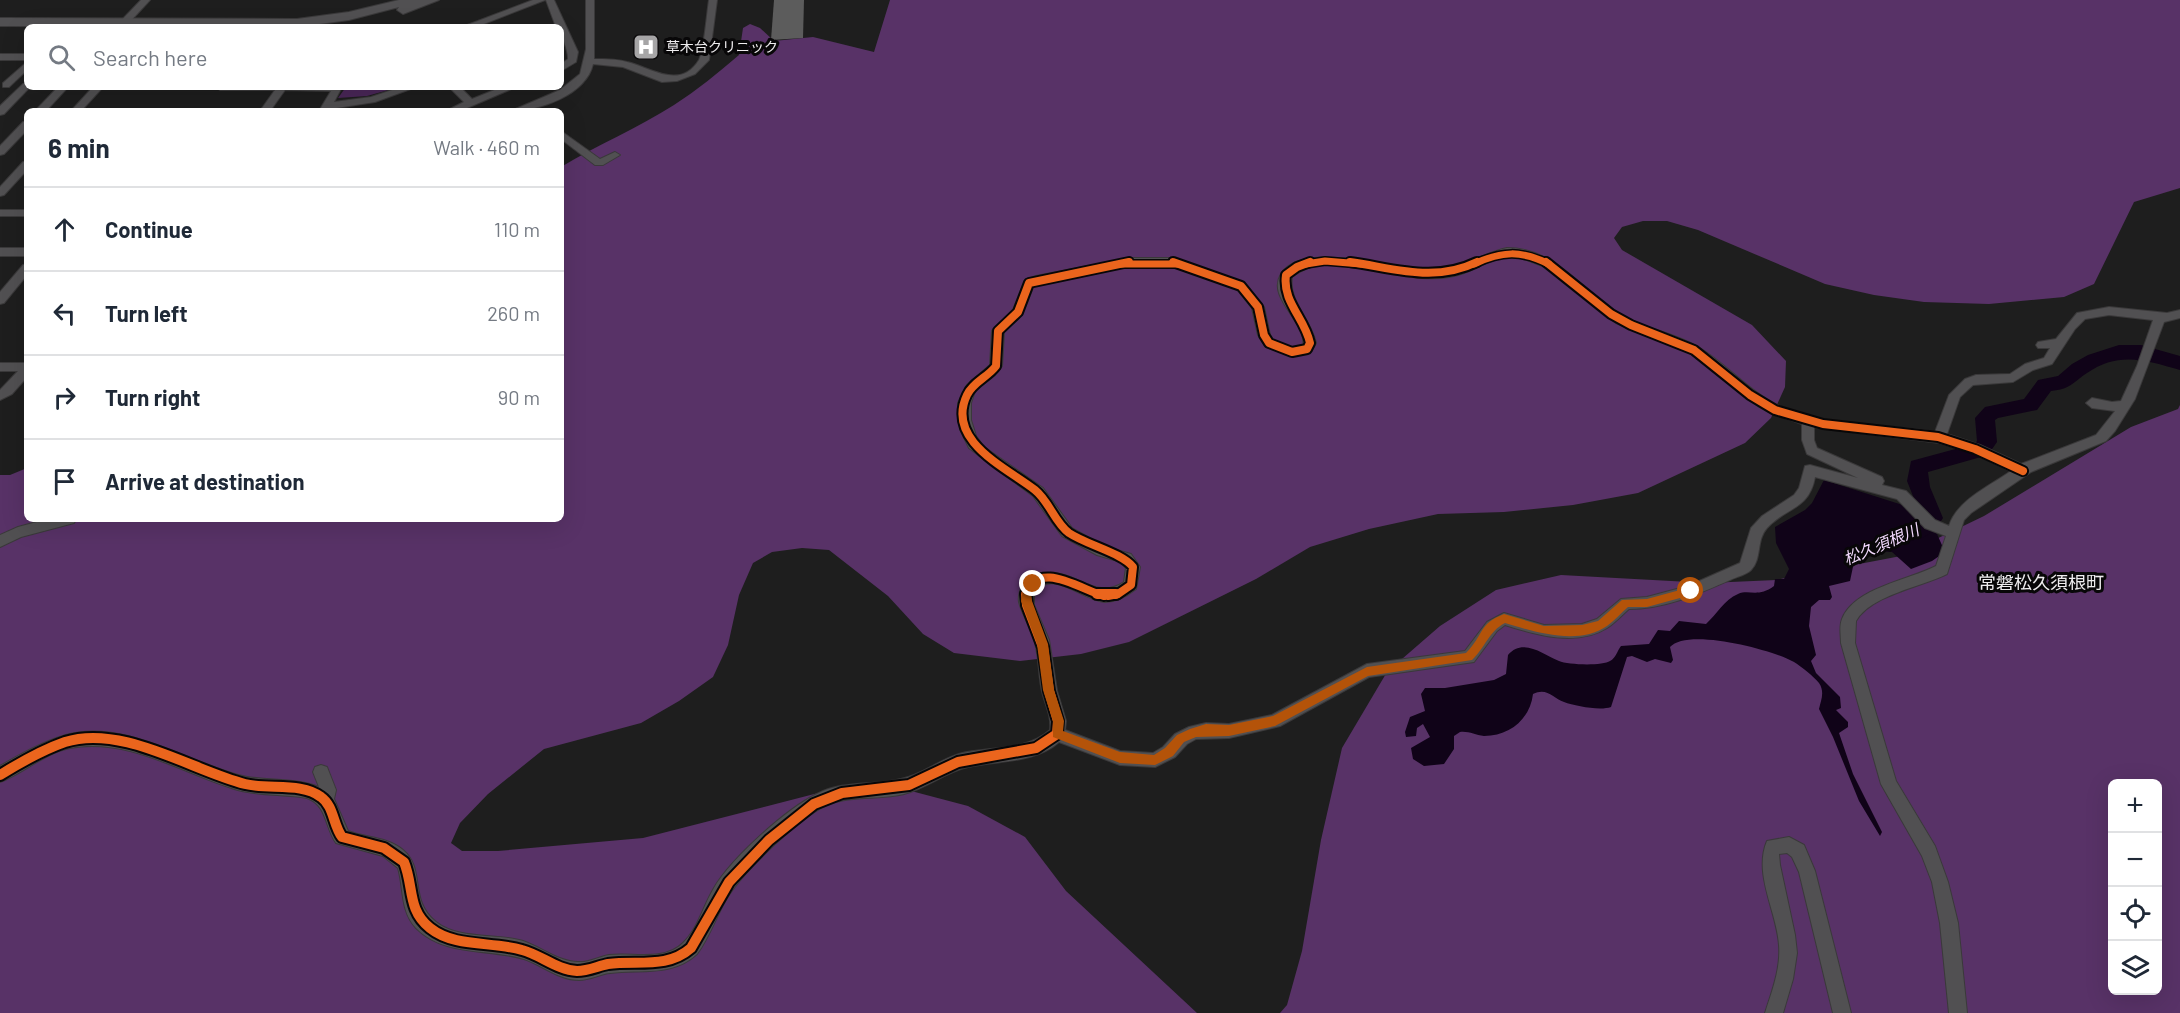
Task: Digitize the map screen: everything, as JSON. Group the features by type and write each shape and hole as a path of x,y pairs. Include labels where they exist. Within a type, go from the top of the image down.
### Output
{"street":[{"path":"123,24 146,0"},
{"path":"210,24 297,23 349,16 414,0"},
{"path":"341,24 381,16 433,0"},
{"path":"475,24 541,0"},
{"path":"550,0 559,24"},
{"path":"532,108 577,85 587,73 590,0"},
{"path":"589,61 625,64 662,79 677,78 692,72 704,60 713,0"},
{"path":"0,22 81,24"},
{"path":"0,30 24,30"},
{"path":"564,34 573,52 573,60 564,66"},
{"path":"0,57 24,57"},
{"path":"3,85 24,68"},
{"path":"3,85 24,86"},
{"path":"0,112 24,88"},
{"path":"43,108 60,90"},
{"path":"79,108 95,90"},
{"path":"267,108 281,90"},
{"path":"326,108 337,90"},
{"path":"326,108 373,106 405,90"},
{"path":"457,90 471,103"},
{"path":"459,108 504,90"},
{"path":"0,152 24,127"},
{"path":"564,136 599,164 615,155"},
{"path":"0,193 24,167"},
{"path":"13,179 24,179"},
{"path":"0,213 24,213"},
{"path":"0,252 24,252"},
{"path":"1057,734 1059,721 1048,690 1041,637 1027,601 1028,590 1042,579 1060,577 1102,597 1112,597 1131,585 1134,572 1126,558 1102,550 1067,532 1038,492 975,446 966,423 964,402 969,391 996,366 998,331 1018,312 1026,287 1032,281 1131,262 1172,262 1241,286 1250,294 1262,314 1264,335 1269,342 1292,352 1307,349 1310,343 1308,331 1290,304 1284,290 1286,275 1299,266 1338,261 1431,275 1457,271 1492,254 1519,252 1537,259 1568,278 1618,318 1695,350 1752,398 1790,416 1853,430 1939,438 2023,471"},
{"path":"0,300 4,290 24,271"},
{"path":"1939,438 1953,399 1969,382 1976,379 2013,378 2029,367 2051,359 2073,322 2086,314 2109,311 2173,315"},
{"path":"1958,1013 1949,922 1940,882 1929,852 1889,784 1848,643 1849,619 1860,605 1942,570 1959,516 2023,471 2101,438 2110,430 2125,405 2159,319 2173,315"},
{"path":"2042,345 2060,343"},
{"path":"0,367 24,368"},
{"path":"0,395 8,391 24,372"},
{"path":"2092,403 2112,407 2125,405"},
{"path":"1808,421 1808,440 1815,453 1896,489 1930,524 1953,533"},
{"path":"0,775 47,748 75,739 97,736 126,741 234,781 268,788 296,788 311,792 330,806 342,837 353,843 375,846 400,858 408,872 413,910 419,920 437,933 470,943 519,948 568,969 583,970 614,964 644,965 673,958 689,950 733,876 807,807 841,792 902,787 930,777 954,763 981,755 1030,749 1057,734 1120,758 1155,760 1169,752 1180,739 1194,732 1206,729 1229,730 1275,721 1367,671 1468,657 1480,646 1489,626 1504,619 1544,631 1582,630 1602,624 1626,603 1644,604 1733,574 1750,560 1757,531 1772,515 1795,502 1803,493 1810,470 1904,496"},
{"path":"0,541 18,532 57,522"},
{"path":"321,772 328,790 326,801"},
{"path":"1774,1013 1788,947 1779,894 1769,861 1773,847 1783,844 1798,851 1807,872 1842,1013"}],"shaded area":[{"path":"890,0 2180,0 2180,188 2134,202 2094,284 2064,297 1989,304 1924,302 1874,295 1825,284 1698,230 1667,221 1643,221 1622,227 1614,238 1622,250 1752,325 1786,361 1785,387 1771,418 1745,443 1638,493 1573,505 1504,512 1438,514 1369,529 1310,547 1256,579 1129,642 1081,654 1020,661 954,653 923,634 888,596 829,550 802,548 772,552 753,563 739,595 728,645 713,677 679,701 641,723 544,749 488,794 460,823 451,843 462,851 498,851 643,838 822,792 896,787 968,806 1025,837 1066,891 1197,1013 0,1013 0,475 10,475 24,469 24,522 564,522 564,165 660,113 699,87 739,55 743,28 750,24 760,28 774,41 813,37 874,52"},
{"path":"344,90 388,90 367,96 338,98"},
{"path":"2180,405 2180,1013 1280,1013 1287,1005 1302,951 1321,840 1342,748 1387,672 1440,626 1496,590 1561,575 1708,583 1776,580 1901,556 1984,516 2131,427 2178,409"}],"water":[{"path":"1824,480 1912,508 1937,534 1945,552 1932,561 1911,569 1892,552 1876,551 1869,557 1854,562 1850,581 1829,586 1832,597 1830,600 1819,600 1811,607 1809,626 1816,655 1811,661 1816,673 1840,697 1841,708 1836,710 1848,722 1848,727 1839,733 1853,774 1882,832 1880,836 1859,801 1819,709 1822,693 1819,683 1800,666 1784,657 1731,642 1694,639 1679,641 1670,647 1673,660 1671,663 1655,659 1647,662 1632,656 1627,657 1611,707 1581,706 1564,702 1546,692 1538,692 1533,694 1528,711 1523,718 1510,729 1484,736 1460,732 1454,736 1454,749 1444,764 1424,766 1413,759 1411,748 1430,737 1423,724 1417,728 1416,736 1406,737 1405,732 1410,717 1425,711 1421,694 1425,688 1445,688 1494,680 1506,674 1508,655 1514,650 1527,647 1563,662 1606,663 1614,658 1621,646 1649,644 1658,630 1670,631 1679,621 1706,624 1733,597 1742,593 1763,592 1774,586 1775,579 1784,579 1789,569 1776,543 1775,527 1805,510 1812,503"}],"building":[{"path":"774,0 804,0 803,38 771,40"}],"waterway":[{"name":"松久須根川","path":"1912,533 1926,525 1932,518 1918,481 1918,467 1981,450 1987,442 1985,418 1992,412 2030,405 2045,385 2064,382 2079,368 2107,355 2130,351 2141,352 2180,363"}],"cycle path":[{"path":"0,775 37,753 67,741 94,738 118,740 142,747 247,785 307,790 319,795 328,804 342,837 384,848 404,862 414,910 420,920 442,935 453,939 512,947 537,955 564,968 578,971 609,964 674,960 691,948 721,892 740,869 800,813 824,798 842,793 891,789 909,785 958,762 1036,748 1057,734 1058,721 1049,691 1043,647 1040,634 1027,605 1027,591 1035,582 1050,577 1061,578 1095,594 1106,596 1118,594 1131,585 1133,567 1126,558 1102,551 1067,532 1038,492 979,450 970,437 964,420 964,403 971,388 996,366 998,331 1018,312 1029,283 1131,262 1172,262 1241,286 1258,307 1264,335 1269,343 1292,352 1307,349 1310,343 1304,325 1286,294 1286,275 1297,267 1310,262 1325,261 1410,273 1437,274 1458,271 1490,256 1507,252 1526,254 1549,264 1621,320 1694,350 1750,395 1775,410 1823,424 1938,437 1975,449 2023,471"}],"place":[{"name":"草木台クリニック","path":"646,47"}],"district":[{"name":"常磐松久須根町","path":"2041,583"}],"route":[{"path":"1033,584 1026,594 1027,601 1043,644 1048,690 1059,721 1057,734 1120,758 1155,760 1169,752 1180,739 1194,732 1206,729 1229,730 1275,721 1367,671 1412,664 1441,663 1468,657 1480,646 1489,626 1504,619 1512,619 1544,631 1582,630 1602,624 1626,603 1644,604 1691,591"}]}
